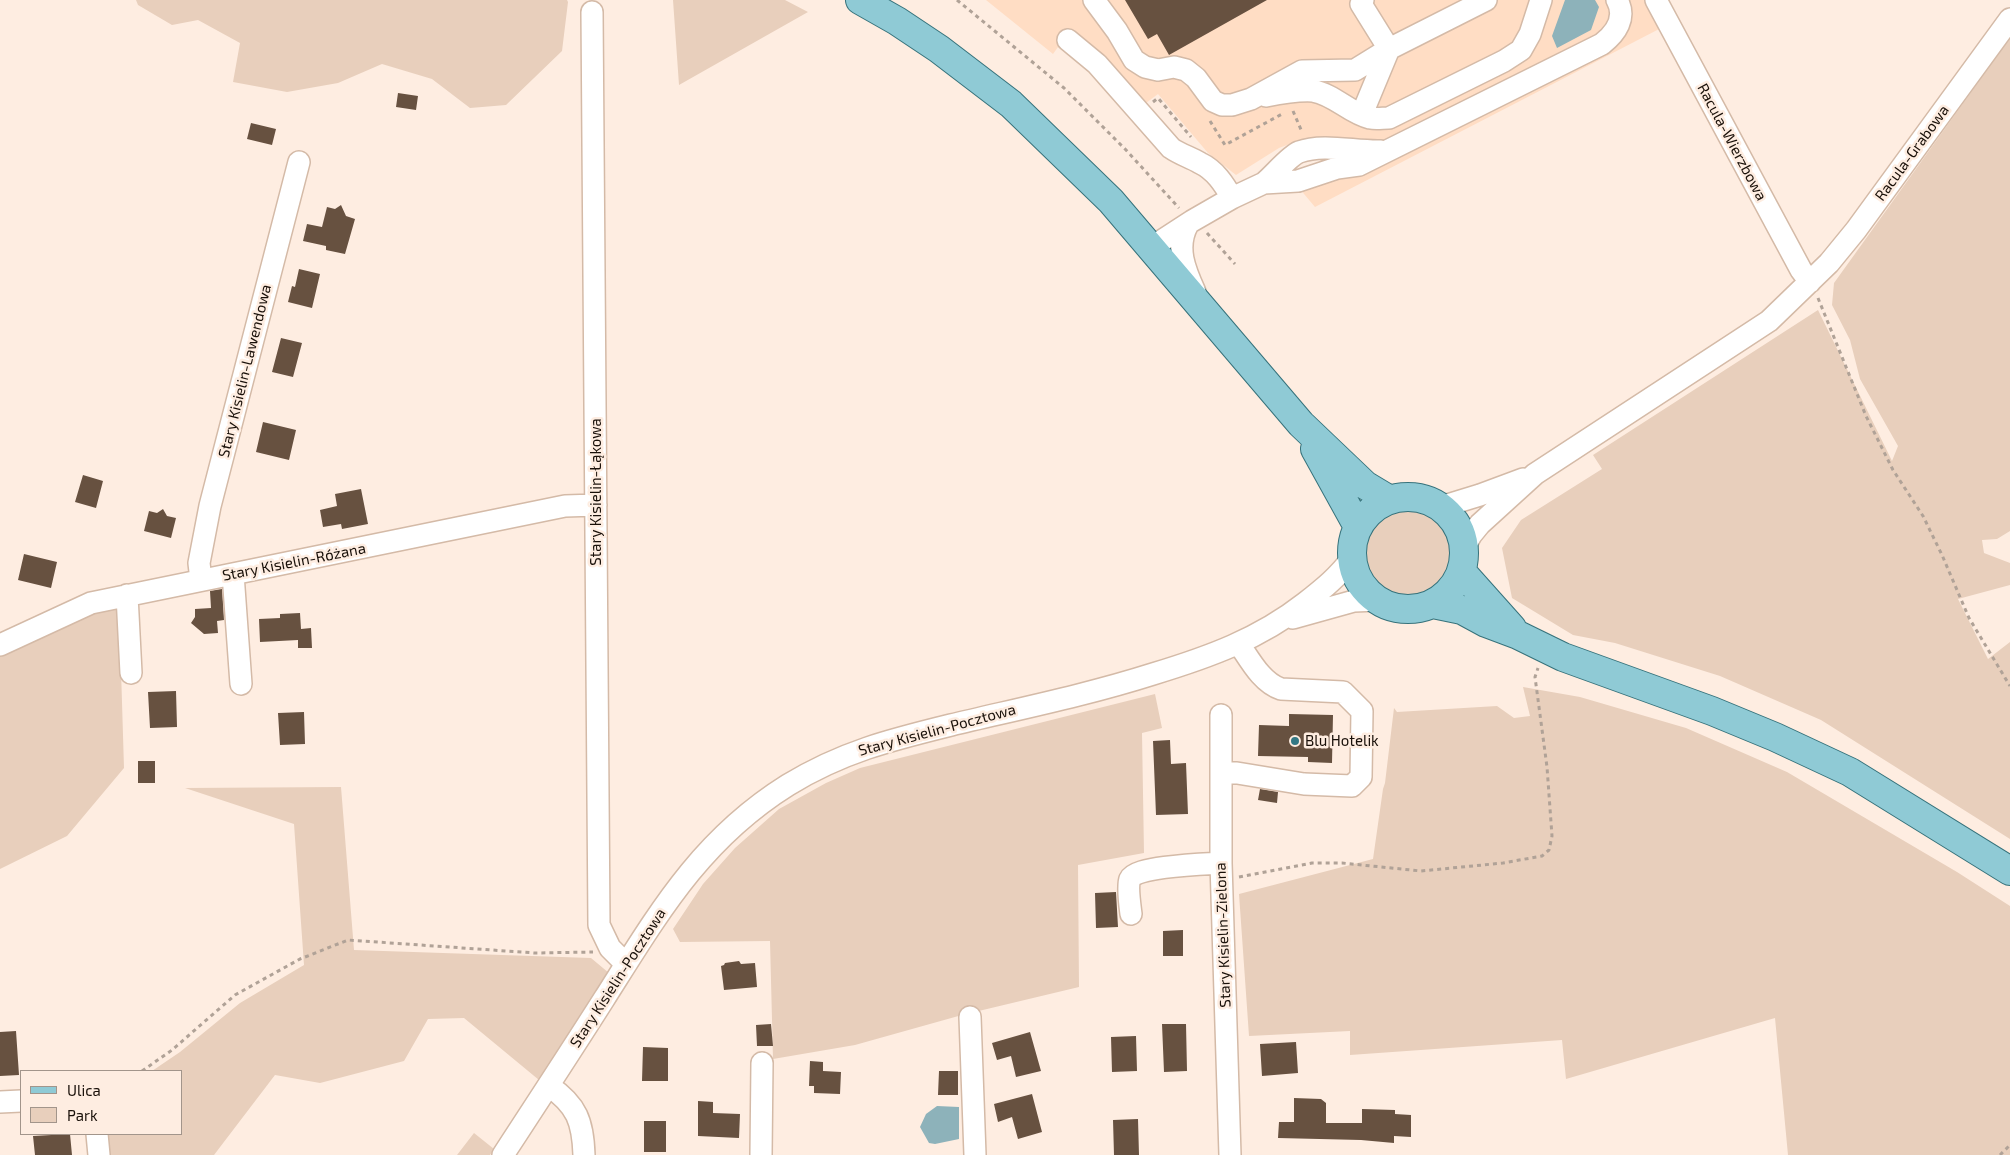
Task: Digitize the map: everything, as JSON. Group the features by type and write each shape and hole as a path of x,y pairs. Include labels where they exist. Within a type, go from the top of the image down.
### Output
{"main road":[{"path":"860,0 939,49 1011,104 1111,201 1301,424 1365,485 1390,500"},
{"path":"1301,424 1357,525"},
{"path":"1407,497 1419,498 1441,507 1456,523 1463,537 1463,560 1453,589 1433,604 1417,609 1391,607 1378,600 1365,589 1355,573 1352,544 1357,525 1376,506 1390,500 1407,497"},
{"path":"1463,560 1518,635"},
{"path":"1433,604 1462,610 1486,623 1518,635 1545,649 1712,711 1776,737 1842,768 2010,871"}],"street":[{"path":"1094,0 1117,31 1134,60 1145,67 1158,70 1174,67 1186,70 1196,78 1213,101 1222,105 1232,105 1286,92 1314,92 1337,100 1370,118 1389,118 1504,61 1521,50 1530,34 1542,0"},
{"path":"1363,0 1361,4 1389,49"},
{"path":"1251,99 1302,71 1355,70 1389,49 1486,0"},
{"path":"1152,248 1192,221 1232,198 1264,184 1298,181 1337,168 1359,165 1602,44 1614,35 1620,22 1620,5 1617,0"},
{"name":"Racula-Wierzbowa","path":"1656,0 1810,282"},
{"name":"Stary Kisielin-Łąkowa","path":"592,12 599,925 610,948 626,964"},
{"name":"Racula-Grabowa","path":"1534,474 1769,321 1810,282 1829,263 1856,230 2010,19"},
{"path":"1068,40 1096,64 1171,148 1214,172 1225,185 1232,198"},
{"path":"1362,114 1389,49"},
{"path":"1264,184 1298,152 1321,148 1363,152 1389,150"},
{"name":"Stary Kisielin-Lawendowa","path":"201,580 199,563 210,506 299,162"},
{"path":"1192,221 1181,242 1181,253 1187,274 1201,306"},
{"path":"1441,507 1480,495 1534,474"},
{"path":"1463,560 1471,535 1480,524 1534,474"},
{"name":"Stary Kisielin-Różana","path":"0,645 91,603 565,506 596,505"},
{"name":"Stary Kisielin-Pocztowa","path":"502,1155 680,884 722,835 758,805 816,769 880,742 1119,685 1198,660 1239,644 1281,622 1332,582 1352,558"},
{"path":"233,574 241,684"},
{"path":"127,595 131,673"},
{"name":"Stary Kisielin-Pocztowa","path":"1281,622 1354,601 1378,600"},
{"path":"1221,773 1237,773 1304,784 1352,786 1362,777 1362,711 1343,692 1281,689 1273,686 1267,681 1239,644"},
{"name":"Stary Kisielin-Zielona","path":"1221,715 1221,871 1230,1155"},
{"path":"1130,914 1130,880 1134,874 1150,870 1221,871"},
{"path":"970,1017 975,1155"},
{"path":"761,1155 762,1063"},
{"path":"549,1086 572,1106 580,1121 584,1155"},
{"path":"0,1102 20,1100"},
{"path":"97,1135 99,1155"}],"path":[{"path":"957,0 1064,88 1235,264"},
{"path":"1147,106 1158,98 1194,140"},
{"path":"1810,282 1827,318 1870,424 1893,470 1924,516 1969,618 2010,686"},
{"path":"1221,871 1312,863 1342,863 1421,871 1466,865 1503,863 1542,856 1549,850 1552,836 1547,767 1535,677 1545,649"},
{"path":"143,1070 172,1050 235,995 300,959 348,940 535,953 591,953 610,948"},
{"path":"2000,1155 2010,1145"}],"shaded area":[{"path":"986,0 1648,0 1663,27 1315,207 1299,188 1322,165 1318,155 1298,141 1279,148 1236,175 1208,153 1158,94 1146,103 1071,29 1053,54"}],"green space":[{"path":"136,0 567,0 568,2 562,51 506,105 470,108 432,79 382,64 338,83 287,92 233,82 240,43 198,20 172,25 138,5"},
{"path":"673,0 785,0 808,12 679,85"},
{"path":"2010,38 2010,531 1997,539 1982,540 1984,553 2010,563 2010,585 1958,599 1988,659 2010,642 2010,839 1821,720 1720,676 1615,643 1573,635 1512,598 1502,548 1521,520 1602,469 1593,455 1818,310 1892,461 1898,446 1860,379 1850,340 1832,305 1834,283"},
{"path":"1409,510 1426,514 1441,523 1450,538 1454,555 1450,572 1441,587 1426,596 1409,600 1392,596 1377,587 1368,572 1364,555 1368,538 1377,523 1392,514"},
{"path":"119,604 124,768 67,836 0,869 0,657 96,609"},
{"path":"1523,687 1580,697 1686,728 1787,772 1957,872 2010,906 2010,1155 1788,1155 1775,1018 1566,1079 1562,1040 1350,1055 1350,1031 1249,1036 1239,894 1373,859 1394,708 1397,712 1497,706 1514,718 1530,716"},
{"path":"1155,694 1162,728 1142,733 1144,853 1078,865 1079,987 962,1015 855,1045 773,1059 770,941 680,942 673,929 703,884 735,848 779,809 826,783 860,768"},
{"path":"341,787 354,950 591,958 609,973 539,1080 464,1018 428,1019 404,1061 320,1083 275,1075 214,1155 110,1155 107,1135 182,1135 182,1070 153,1070 180,1052 240,1003 304,965 294,824 185,788"},
{"path":"474,1133 494,1149 490,1155 457,1155"}],"water":[{"path":"1565,0 1595,0 1599,7 1591,30 1557,48 1552,36"},
{"path":"937,1106 959,1107 959,1139 935,1144 929,1143 920,1127 926,1114"}],"building":[{"path":"1125,0 1267,0 1169,55 1157,34 1148,39"},
{"path":"398,93 418,96 416,110 396,107"},
{"path":"251,123 276,129 272,145 247,139"},
{"path":"341,205 346,216 355,219 345,254 326,250 326,246 303,241 307,224 322,227 327,207 335,209"},
{"path":"299,269 320,274 312,308 288,302 292,286 295,287"},
{"path":"281,338 302,343 293,377 272,372"},
{"path":"263,422 296,430 289,460 256,452"},
{"path":"83,475 103,481 96,508 75,502"},
{"path":"361,489 368,524 342,529 341,524 323,527 320,510 337,506 335,494"},
{"path":"163,509 167,516 176,518 171,538 144,531 149,511 157,513"},
{"path":"24,554 57,562 51,588 18,580"},
{"path":"222,589 224,620 217,621 218,633 204,634 191,623 195,617 195,609 211,608 210,591"},
{"path":"300,613 301,629 311,628 312,648 298,648 298,640 260,642 259,619 280,618 280,614"},
{"path":"176,691 177,727 150,728 148,692"},
{"path":"304,712 305,744 280,745 278,713"},
{"name":"Blu Hotelik","path":"1289,714 1333,715 1332,763 1308,762 1308,757 1258,756 1259,725 1289,726"},
{"path":"1170,740 1171,764 1186,763 1188,814 1156,815 1153,741"},
{"path":"138,761 155,761 155,783 138,783"},
{"path":"1260,789 1278,792 1277,803 1258,800"},
{"path":"1116,892 1118,927 1096,928 1095,893"},
{"path":"1183,930 1183,956 1163,956 1163,931"},
{"path":"739,961 741,964 755,963 757,987 724,990 721,966 725,963"},
{"path":"771,1024 773,1046 757,1046 756,1025"},
{"path":"1162,1024 1186,1024 1187,1071 1164,1072"},
{"path":"16,1031 19,1075 0,1076 0,1032"},
{"path":"1030,1032 1041,1071 1016,1077 1011,1056 997,1060 992,1043"},
{"path":"1136,1036 1137,1071 1112,1072 1111,1037"},
{"path":"1296,1042 1298,1073 1262,1076 1260,1044"},
{"path":"643,1047 668,1048 668,1081 642,1081"},
{"path":"810,1061 823,1062 823,1071 841,1072 840,1094 814,1093 814,1086 809,1086"},
{"path":"939,1071 958,1071 958,1095 938,1095"},
{"path":"1032,1094 1042,1132 1018,1139 1012,1117 998,1122 994,1104"},
{"path":"1294,1098 1321,1099 1326,1103 1326,1123 1362,1123 1362,1109 1395,1110 1395,1114 1411,1115 1411,1137 1394,1136 1394,1143 1361,1140 1278,1138 1279,1122 1294,1122"},
{"path":"698,1101 713,1102 713,1113 740,1114 739,1138 698,1136"},
{"path":"1138,1119 1139,1155 1114,1155 1113,1120"},
{"path":"644,1121 666,1121 666,1152 644,1152"},
{"path":"70,1135 72,1155 35,1155 33,1136"}],"place":[{"name":"Blu Hotelik","path":"1295,741"}]}
